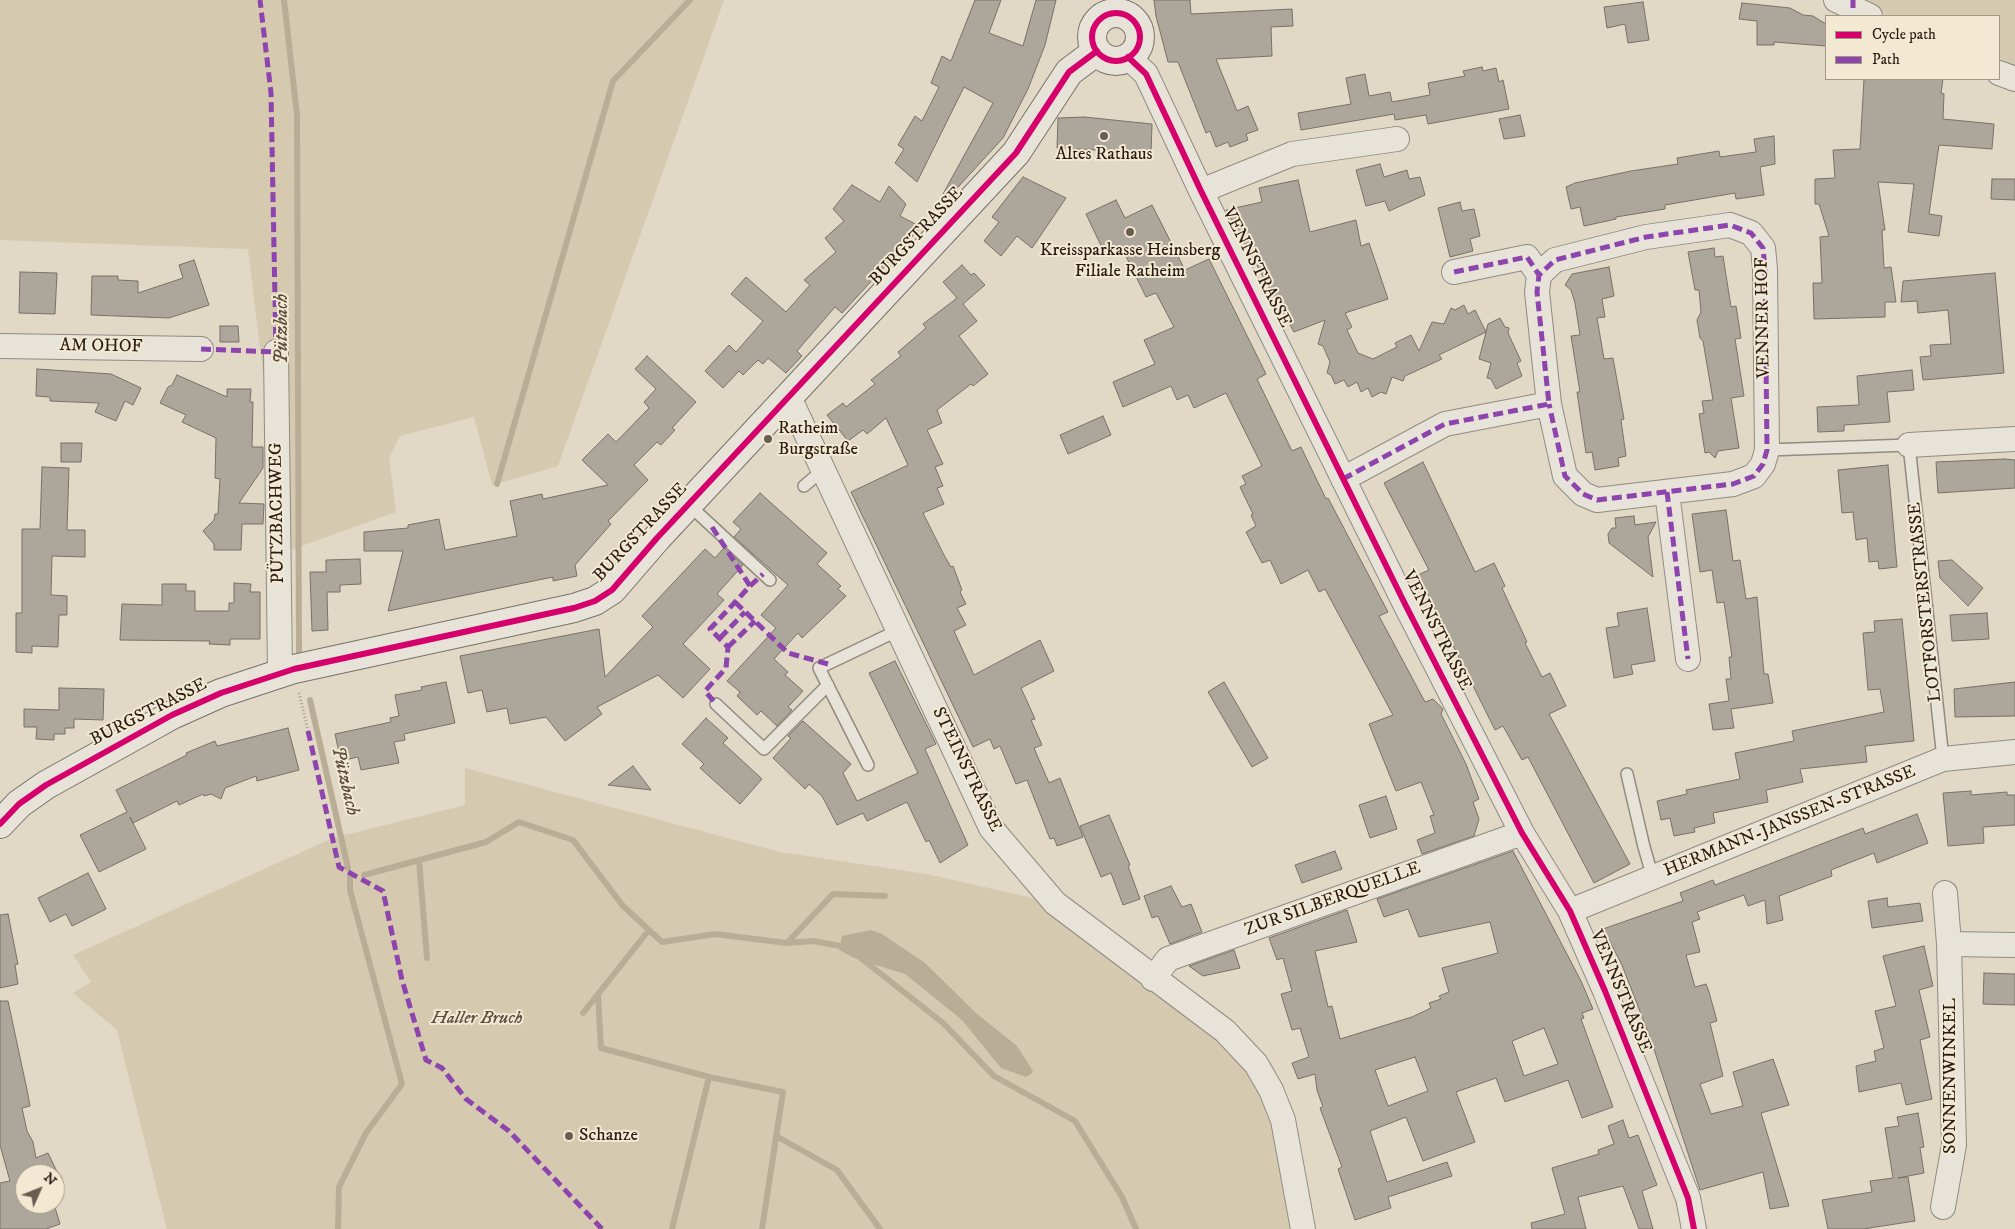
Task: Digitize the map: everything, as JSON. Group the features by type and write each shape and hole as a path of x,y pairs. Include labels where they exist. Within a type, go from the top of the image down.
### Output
{"street":[{"path":"1836,0 1868,15"},
{"path":"1124,7 1137,24 1140,33 1139,43 1128,57 1122,60 1108,59 1097,51 1092,37 1096,23 1108,14 1124,7"},
{"name":"BURGSTRASSE","path":"1,822 19,804 46,785 172,715 220,692 287,671 574,608 595,601 612,590 688,504 1016,153 1069,72 1097,51"},
{"name":"VENNSTRASSE","path":"1128,57 1146,74 1201,192 1343,479 1522,833 1570,911 1605,991 1688,1198 1694,1229"},
{"path":"2000,73 2015,79"},
{"path":"1201,192 1292,154 1397,139"},
{"name":"VENNER HOF","path":"1730,225 1751,233 1763,248 1765,269 1767,450 1764,464 1754,476 1733,484 1596,500 1583,494 1565,476 1549,404 1537,292 1540,275 1555,260 1646,237 1730,225"},
{"path":"1454,272 1527,257 1540,275"},
{"name":"AM OHOF","path":"0,346 201,349"},
{"name":"PÜTZBACHWEG","path":"276,352 287,671"},
{"name":"STEINSTRASSE","path":"789,397 991,828 1055,903 1153,979 1225,1031 1256,1064 1272,1090 1282,1120 1303,1229"},
{"path":"1343,479 1445,424 1549,404"},
{"path":"1909,445 2015,439"},
{"path":"1667,492 1688,659"},
{"name":"HERMANN-JANSSEN-STRASSE","path":"1570,911 1943,759 2015,752"},
{"name":"ZUR SILBERQUELLE","path":"1153,979 1168,959 1522,833"},
{"name":"SONNENWINKEL","path":"1944,1207 1954,1145 1949,944 1945,893"},
{"path":"1949,944 2015,945"}],"lane":[{"path":"1767,450 1909,445"},
{"name":"LOTFORSTERSTRASSE","path":"1909,445 1943,759"},
{"path":"804,486 823,470"},
{"path":"688,504 770,580"},
{"path":"868,765 819,668 899,630"},
{"path":"716,704 764,749 828,685"},
{"path":"1628,774 1644,847 1653,878"}],"path":[{"path":"287,671 308,731"}],"green space":[{"path":"0,0 724,0 558,466 492,485 474,417 400,436 389,457 396,512 285,552 248,249 0,240"},
{"path":"1858,0 2015,0 2015,69 2000,63 2000,15 1887,15"},
{"name":"Haller Bruch","path":"465,768 780,852 927,874 1037,899 1227,1037 1272,1094 1295,1229 167,1229 117,1030 73,993 91,982 73,955 333,838 465,805"}],"shaded area":[{"path":"871,930 882,934 925,963 976,1013 1017,1046 1033,1071 1031,1074 1026,1077 1001,1068 962,1020 905,974 856,959 839,950 842,936"}],"building":[{"path":"975,0 1001,0 989,33 1023,46 1036,0 1056,0 1045,45 1028,89 1003,138 948,198 943,194 993,103 964,87 917,182 895,163 904,149 898,145 915,116 922,121 939,87 931,83 942,56 951,61"},
{"path":"1154,0 1190,0 1191,14 1292,9 1293,26 1271,27 1272,56 1216,59 1237,111 1248,106 1258,130 1246,134 1248,140 1230,147 1228,142 1216,147 1210,131 1206,133 1178,62 1168,62 1156,16"},
{"path":"1643,2 1649,40 1628,43 1625,24 1607,28 1604,7"},
{"path":"1742,3 1790,8 1803,15 1813,16 1825,23 1825,46 1774,42 1774,45 1757,45 1757,21 1739,19"},
{"path":"1482,67 1483,71 1496,68 1499,82 1503,80 1509,109 1428,124 1426,115 1395,120 1394,114 1301,130 1298,113 1351,104 1346,78 1365,74 1369,96 1390,92 1392,102 1430,95 1428,83 1465,76 1463,71"},
{"path":"1864,80 1943,80 1941,93 1944,94 1943,119 1994,124 1992,149 1939,145 1929,214 1942,216 1939,236 1908,232 1914,184 1878,182 1885,230 1882,230 1884,268 1891,267 1896,302 1885,302 1885,317 1814,319 1813,283 1822,283 1820,237 1829,236 1819,204 1815,204 1815,179 1835,178 1833,150 1860,149"},
{"path":"1520,115 1525,136 1504,139 1499,119"},
{"name":"Altes Rathaus","path":"1084,117 1152,124 1151,153 1057,148 1058,118"},
{"path":"1774,136 1775,164 1760,167 1764,195 1736,199 1735,193 1665,205 1665,209 1616,217 1616,219 1584,226 1580,207 1571,209 1566,187 1575,183 1631,171 1678,164 1677,158 1719,151 1720,157 1756,152 1754,139"},
{"path":"1380,164 1384,177 1407,170 1409,179 1420,177 1425,195 1389,211 1385,201 1366,206 1356,170"},
{"path":"1023,177 1066,198 1032,248 1017,236 1001,256 984,241 999,222 992,217"},
{"path":"1992,179 2015,179 2015,200 1991,199"},
{"path":"1298,180 1310,232 1356,220 1361,246 1369,243 1388,299 1345,313 1352,327 1347,330 1358,353 1373,359 1397,347 1395,343 1411,335 1419,351 1432,322 1444,324 1451,308 1455,310 1464,305 1468,314 1475,310 1486,332 1439,355 1442,359 1405,376 1403,381 1392,377 1386,394 1381,392 1372,397 1368,388 1361,392 1357,382 1348,387 1344,380 1335,384 1331,375 1327,373 1330,362 1323,346 1318,344 1325,320 1294,332 1226,210 1262,202 1259,188"},
{"path":"852,185 880,202 889,186 906,204 900,216 921,227 842,313 835,307 797,351 802,356 786,373 768,358 763,364 758,360 743,375 739,371 723,388 705,371 729,345 736,352 763,321 731,294 746,277 786,312 810,285 804,280 836,252 825,238 844,221 833,209"},
{"path":"1116,200 1125,218 1152,205 1185,270 1209,259 1266,374 1257,379 1292,451 1301,447 1326,499 1328,498 1388,612 1379,616 1425,702 1433,699 1443,709 1441,714 1466,764 1479,799 1473,802 1479,819 1474,836 1422,854 1417,840 1435,833 1430,816 1434,815 1421,782 1396,791 1369,724 1393,715 1325,589 1319,592 1308,570 1281,584 1270,560 1262,563 1246,532 1256,526 1251,515 1253,514 1240,487 1246,484 1242,476 1262,466 1226,393 1194,408 1188,395 1177,400 1171,386 1123,407 1113,382 1155,364 1144,340 1174,327 1156,293 1146,297 1121,246 1105,254 1086,214"},
{"path":"1460,202 1462,211 1474,209 1480,236 1470,239 1473,251 1450,257 1438,208"},
{"path":"1714,248 1715,257 1723,256 1731,307 1736,306 1741,338 1735,339 1744,396 1731,398 1739,448 1718,451 1715,458 1709,452 1705,453 1699,414 1704,413 1702,401 1713,400 1703,341 1700,338 1697,320 1701,312 1699,290 1695,290 1688,252"},
{"path":"194,260 209,305 169,318 91,315 92,276 118,276 118,280 138,281 138,293 183,278 179,265"},
{"path":"962,265 971,275 974,273 985,285 963,304 977,321 959,336 988,374 973,386 971,384 937,410 942,423 927,430 943,464 935,467 943,486 937,488 944,504 923,513 944,555 951,567 953,566 962,590 960,592 966,604 957,608 966,625 954,631 974,675 1040,640 1054,671 1021,688 1035,719 1031,720 1042,745 1034,748 1049,783 1060,778 1083,837 1057,846 1054,838 1050,839 1027,780 1016,784 1000,746 994,749 990,739 973,747 851,492 908,465 886,418 867,434 863,430 848,441 827,415 843,403 846,407 875,384 871,380 901,356 898,352 926,328 923,324 957,298 943,282"},
{"path":"1609,267 1614,296 1602,299 1605,317 1597,318 1604,359 1613,358 1624,419 1621,420 1626,456 1618,458 1619,466 1595,470 1592,452 1586,453 1577,392 1580,392 1571,336 1580,335 1575,303 1571,290 1565,285 1572,274"},
{"path":"20,272 57,273 55,314 19,313"},
{"path":"1995,273 2004,373 1923,380 1920,357 1931,356 1930,345 1951,344 1948,310 1918,313 1917,301 1901,302 1903,281"},
{"path":"1500,318 1505,327 1509,328 1508,333 1521,361 1517,363 1522,376 1496,389 1491,379 1487,378 1491,363 1479,359 1488,324"},
{"path":"220,326 238,326 239,342 220,342"},
{"path":"647,356 696,402 672,428 675,430 661,445 657,442 634,465 648,480 608,521 611,524 575,565 577,576 553,581 553,577 388,611 403,551 364,551 364,532 408,528 408,525 439,519 445,550 517,536 510,501 542,494 543,499 608,485 582,460 608,434 616,442 649,408 644,402 656,389 635,369"},
{"path":"37,369 111,374 141,388 133,405 125,401 116,421 95,412 99,403 50,401 50,397 36,396"},
{"path":"1912,370 1914,390 1887,392 1890,422 1844,425 1844,431 1818,432 1817,407 1859,405 1857,376"},
{"path":"177,375 227,397 227,389 251,389 250,402 253,402 252,447 263,447 263,468 239,503 264,504 263,524 242,524 241,550 214,550 214,544 203,531 214,520 215,514 218,514 220,479 215,478 216,438 182,422 186,415 160,403"},
{"path":"1103,416 1111,435 1068,454 1060,435"},
{"path":"61,443 82,443 81,462 61,462"},
{"path":"2015,460 2015,488 1938,493 1936,462"},
{"path":"1423,462 1475,572 1494,563 1505,586 1502,588 1527,642 1525,643 1542,677 1550,673 1566,706 1549,714 1630,864 1594,883 1528,757 1522,760 1503,726 1495,730 1418,575 1429,570 1384,483"},
{"path":"1888,465 1897,567 1879,569 1878,561 1869,562 1867,538 1856,540 1853,512 1842,513 1838,470"},
{"path":"42,467 69,468 67,530 85,530 85,557 52,556 51,595 67,596 67,615 59,615 58,647 32,646 32,653 16,652 16,613 22,613 22,529 40,529"},
{"path":"760,493 827,553 817,564 841,586 838,589 846,596 802,638 798,633 774,659 788,672 785,675 803,691 788,707 792,710 777,726 761,711 757,715 737,696 740,692 727,681 776,628 761,615 788,585 734,537 741,529 733,522"},
{"path":"1726,510 1733,561 1740,560 1746,599 1757,597 1764,674 1768,674 1773,703 1731,709 1734,728 1713,730 1709,704 1729,701 1726,679 1731,679 1729,657 1732,657 1724,602 1717,603 1712,570 1700,572 1692,514"},
{"path":"1634,516 1635,525 1656,522 1648,537 1653,577 1609,543 1608,534 1612,528 1616,528 1615,518"},
{"path":"724,548 743,565 717,594 724,600 683,644 710,669 683,698 658,675 597,707 602,714 565,741 546,717 510,724 507,708 487,712 482,690 468,693 460,656 599,629 605,677 653,627 642,616 705,549 715,558"},
{"path":"360,559 361,584 340,585 340,592 327,592 328,630 312,631 310,572 326,572 326,560"},
{"path":"1952,560 1983,588 1968,606 1940,578 1938,561"},
{"path":"234,583 251,584 250,592 260,592 260,639 230,639 230,645 209,644 210,641 120,640 122,604 162,605 162,584 186,584 186,591 195,591 195,611 229,611 229,603 234,603"},
{"path":"1647,608 1655,661 1631,665 1633,674 1614,678 1606,628 1619,626 1617,613"},
{"path":"1987,613 1989,639 1952,641 1950,615"},
{"path":"1902,619 1914,741 1865,746 1867,762 1800,769 1803,782 1766,790 1768,802 1713,813 1715,823 1694,828 1695,832 1674,836 1670,818 1661,820 1657,801 1687,794 1686,790 1740,779 1735,753 1794,741 1792,731 1884,712 1880,689 1868,690 1863,633 1875,632 1874,621"},
{"path":"895,661 936,744 925,749 968,845 940,863 929,840 926,842 907,802 867,821 863,813 837,825 822,796 809,784 805,789 773,758 791,738 788,736 803,721 851,764 843,773 857,801 918,773 869,673"},
{"path":"446,682 455,723 404,734 405,740 394,742 399,763 361,770 358,757 341,761 335,734 391,722 390,718 399,716 395,695 422,690 421,687"},
{"path":"1224,682 1268,758 1252,767 1208,692"},
{"path":"2015,682 2015,716 1955,717 1954,689"},
{"path":"59,688 104,689 103,720 74,719 74,728 65,728 65,734 54,734 54,740 36,739 37,727 24,727 24,709 59,710"},
{"path":"706,718 728,738 723,743 762,779 740,804 700,768 704,764 682,744"},
{"path":"288,728 299,770 257,781 256,776 225,788 221,799 211,794 204,796 203,794 179,805 177,801 133,823 146,849 99,872 80,835 127,812 116,790 187,755 186,753 215,741 217,746"},
{"path":"633,766 651,790 608,785"},
{"path":"1971,791 1971,795 2007,792 2007,795 2015,795 2015,825 1983,827 1984,843 1948,846 1943,793"},
{"path":"1386,796 1397,829 1370,838 1359,805"},
{"path":"1917,814 1928,843 1877,863 1874,853 1831,870 1832,876 1779,896 1783,920 1767,924 1765,900 1748,906 1744,895 1697,912 1700,919 1692,922 1700,952 1686,955 1695,987 1706,984 1709,992 1717,1021 1710,1023 1723,1076 1700,1084 1711,1114 1743,1106 1733,1072 1773,1059 1789,1105 1761,1113 1789,1206 1770,1209 1763,1172 1700,1190 1651,1040 1622,965 1603,929 1683,901 1680,893 1713,880 1715,885 1863,828 1865,834"},
{"path":"1109,815 1130,865 1128,866 1140,899 1123,905 1111,873 1101,877 1080,826"},
{"path":"1335,851 1342,869 1302,883 1295,865"},
{"path":"1513,851 1581,981 1593,1009 1582,1013 1584,1018 1581,1019 1613,1107 1582,1118 1568,1080 1505,1102 1496,1078 1456,1092 1475,1142 1423,1161 1406,1117 1370,1131 1387,1182 1447,1162 1452,1176 1388,1197 1391,1208 1355,1220 1338,1169 1342,1167 1320,1108 1323,1107 1317,1090 1315,1074 1298,1079 1292,1063 1309,1057 1300,1028 1292,1030 1281,994 1292,991 1283,958 1277,960 1269,938 1347,910 1357,942 1315,951 1328,1007 1332,1006 1340,1039 1412,1017 1431,1008 1429,1003 1441,999 1439,996 1449,992 1442,968 1498,953 1490,922 1419,937 1408,909 1384,917 1377,899","holes":["1544,1028 1558,1064 1524,1076 1512,1041","1415,1057 1428,1091 1388,1106 1375,1070"]},
{"path":"88,873 106,909 72,926 66,914 50,922 38,898"},
{"path":"1171,886 1182,907 1191,904 1202,932 1170,944 1158,916 1152,918 1144,896"},
{"path":"1887,898 1888,907 1920,903 1923,921 1872,928 1868,901"},
{"path":"8,914 18,964 15,965 18,984 0,988 0,915"},
{"path":"1924,946 1933,986 1919,990 1930,1037 1920,1040 1932,1099 1906,1105 1901,1083 1859,1092 1856,1066 1876,1061 1874,1051 1884,1048 1875,1011 1896,1006 1883,956"},
{"path":"1234,950 1240,968 1203,976 1189,966"},
{"path":"1984,973 2015,974 2015,1005 1983,1004"},
{"path":"0,1001 8,1001 30,1106 22,1108 27,1131 33,1142 36,1158 48,1153 53,1164 15,1164 15,1214 57,1214 60,1224 46,1229 0,1229 0,1183 10,1181 0,1145"},
{"path":"1918,1113 1924,1147 1920,1148 1924,1173 1898,1178 1908,1177 1915,1221 1863,1229 1828,1229 1822,1200 1872,1192 1870,1181 1893,1178 1885,1128 1899,1126 1897,1117"},
{"path":"1623,1120 1629,1138 1638,1135 1657,1185 1642,1191 1653,1229 1639,1229 1623,1186 1578,1197 1586,1229 1532,1229 1531,1223 1565,1214 1552,1168 1599,1154 1598,1150 1614,1144 1608,1126"}],"waterway":[{"name":"Pützbach","path":"284,0 297,115 299,658"},
{"path":"497,484 613,81 690,0"},
{"name":"Pützbach","path":"310,700 348,868"},
{"path":"364,875 486,842 519,822 573,840 623,906 662,942 715,934 787,943 813,941 846,947"},
{"path":"419,860 427,958"},
{"path":"338,1229 339,1187 366,1133 402,1084 350,890 350,876"},
{"path":"787,943 833,894 885,896"},
{"path":"583,1013 649,930"},
{"path":"862,959 943,1023 994,1076 1075,1121 1122,1197 1136,1229"},
{"path":"598,995 601,1048 709,1077 672,1229"},
{"path":"709,1077 783,1092 762,1229"},
{"path":"776,1136 837,1170 880,1229"}],"marked path":[{"path":"201,349 276,352 271,93 260,0"},
{"path":"1853,0 1853,8"},
{"path":"1343,479 1445,424 1549,404 1537,292 1539,275 1555,260 1646,237 1730,225 1751,233 1763,248 1765,269 1767,450 1763,464 1754,476 1733,484 1597,500 1583,494 1565,476 1549,404"},
{"path":"1454,272 1527,257 1539,275"},
{"path":"1667,492 1688,659"},
{"path":"712,527 750,586 710,629 728,647 726,668 705,691 716,704"},
{"path":"750,586 763,574"},
{"path":"735,602 788,653 828,664"},
{"path":"720,638 745,612"},
{"path":"728,647 755,621"},
{"path":"308,731 339,867 383,891 402,980 426,1060 442,1068 466,1099 509,1131 602,1229"}],"cycle path":[{"path":"1116,13 1125,15 1133,20 1138,28 1140,37 1138,46 1133,54 1125,59 1116,61 1107,59 1099,54 1094,46 1092,37 1094,28 1099,20 1107,15 1116,13"},
{"path":"0,824 19,804 46,785 172,715 221,693 294,669 574,608 595,601 612,590 657,538 1016,153 1069,72 1097,51"},
{"path":"1128,57 1146,74 1201,191 1406,606 1522,833 1570,911 1605,991 1688,1198 1694,1229"}],"place":[{"name":"Altes Rathaus","path":"1104,136"},
{"name":"Kreissparkasse Heinsberg Filiale Ratheim","path":"1130,232"},
{"name":"Ratheim Burgstraße","path":"768,439"},
{"name":"Schanze","path":"569,1136"}]}
